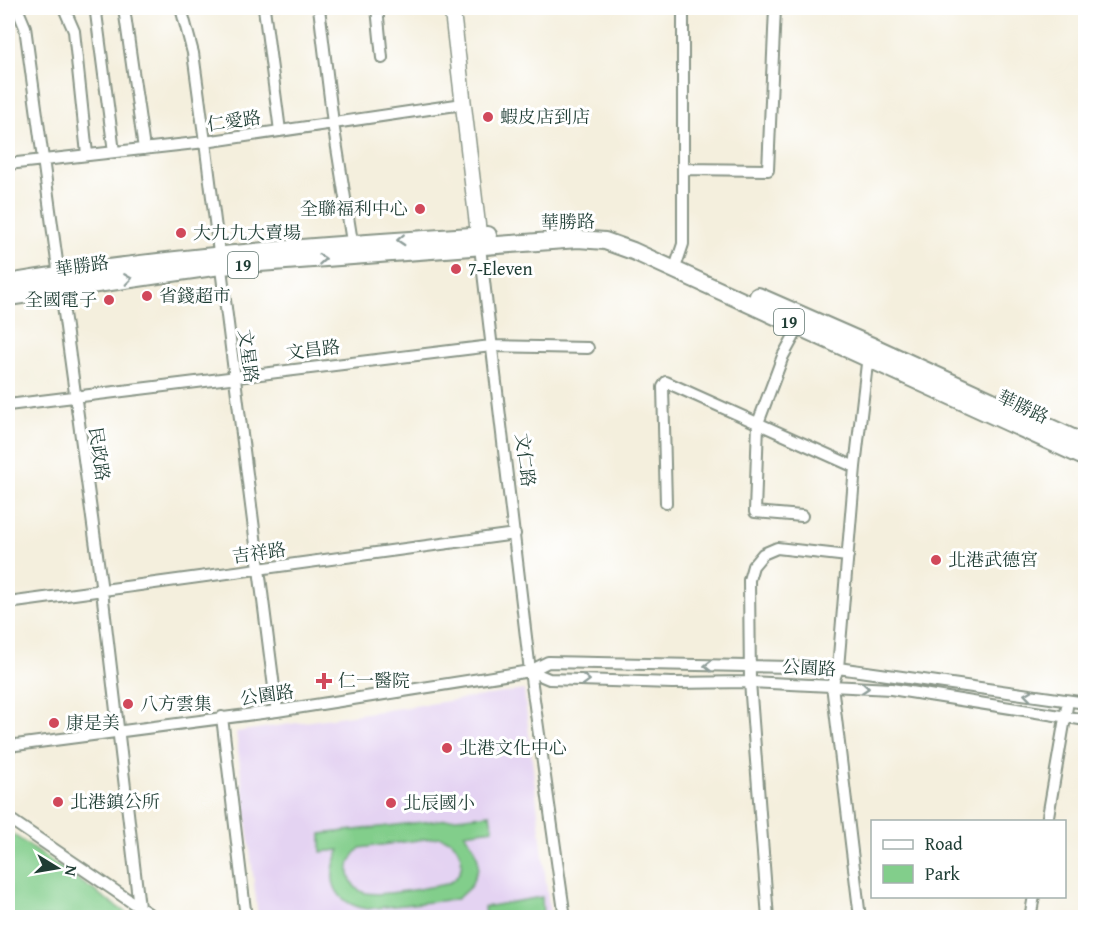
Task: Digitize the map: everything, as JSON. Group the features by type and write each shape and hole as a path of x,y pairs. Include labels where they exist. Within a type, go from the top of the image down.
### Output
{"main road":[{"name":"文仁路","path":"452,8 480,241"},
{"name":"華勝路","path":"8,283 59,281 219,260 480,241 578,239 606,242 676,266 1086,444"},
{"name":"華勝路","path":"676,266 799,327 870,351 1086,458"},
{"name":"華勝路","path":"8,297 59,281"}],"street":[{"name":"民政路","path":"17,8 25,27 102,591 139,907"},
{"path":"64,8 74,31 87,154"},
{"path":"124,8 144,149"},
{"name":"文星路","path":"181,8 193,53 206,142 277,711"},
{"path":"264,8 280,131"},
{"path":"319,8 333,123 353,250"},
{"path":"377,8 382,58"},
{"path":"676,266 683,244 683,8"},
{"path":"683,169 768,170 774,8"},
{"path":"96,13 114,152"},
{"name":"仁愛路","path":"8,164 206,142 464,104"},
{"name":"文仁路","path":"480,241 530,671 565,918"},
{"path":"799,327 783,356 758,423 755,512 802,516"},
{"name":"文昌路","path":"8,405 491,346 588,348"},
{"path":"860,918 832,685 838,668 855,467 870,351"},
{"path":"666,503 663,387 666,382 855,467"},
{"name":"吉祥路","path":"8,603 515,534"},
{"path":"768,918 750,681 749,580 753,566 764,554 777,548 848,556"},
{"name":"公園路","path":"8,746 277,711 530,671 548,662 838,668 1086,703"},
{"name":"公園路","path":"530,671 549,679 672,683 750,681 891,689 1086,720"},
{"path":"1047,820 1068,701"},
{"path":"222,717 246,918"},
{"path":"8,819 155,918"},
{"path":"1030,918 1034,898"}],"shaded area":[{"name":"北辰國小","path":"524,690 550,917 258,917 236,732"}],"green space":[{"path":"490,814 493,829 464,833 473,845 478,859 478,868 471,886 457,899 367,909 346,901 335,888 333,870 340,850 321,852 321,834","holes":["440,837 452,841 459,853 461,864 458,875 447,884 373,894 360,891 351,880 349,865 360,848"]},
{"path":"8,831 132,917 8,917"},
{"path":"542,897 543,917 485,917 484,907"}],"place":[{"name":"蝦皮店到店","path":"488,117"},
{"name":"全聯福利中心","path":"420,209"},
{"name":"大九九大賣場","path":"181,233"},
{"name":"7-Eleven","path":"456,269"},
{"name":"省錢超市","path":"147,296"},
{"name":"全國電子","path":"109,300"},
{"name":"北港武德宮","path":"936,560"},
{"name":"仁一醫院","path":"324,681"},
{"name":"八方雲集","path":"128,704"},
{"name":"康是美","path":"54,723"},
{"name":"北港文化中心","path":"447,748"},
{"name":"北港鎮公所","path":"58,802"},
{"name":"北辰國小","path":"391,803"}]}
